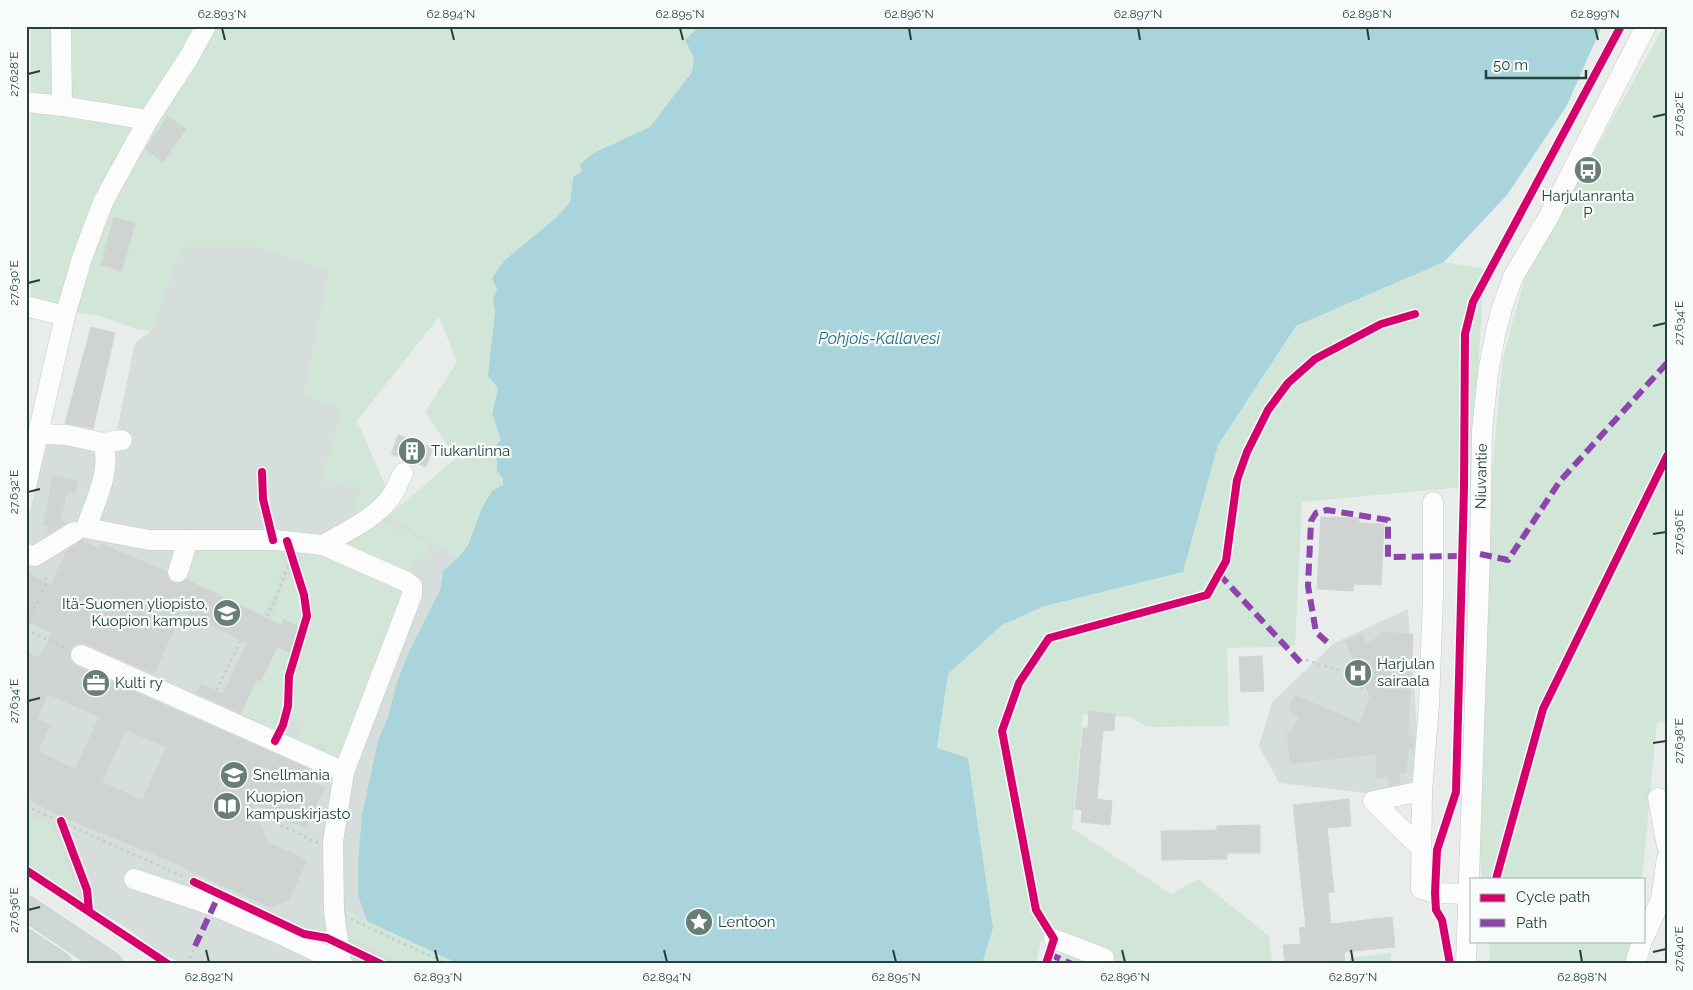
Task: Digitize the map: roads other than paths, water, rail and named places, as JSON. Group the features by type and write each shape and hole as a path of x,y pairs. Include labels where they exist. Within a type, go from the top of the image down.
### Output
{"main road":[{"path":"26,908 110,964"},
{"path":"26,942 59,964"}],"street":[{"path":"62,26 62,106"},
{"path":"26,486 65,316 82,258 103,202 148,120 190,57 206,26"},
{"name":"Niuvantie","path":"1466,964 1480,554 1482,431 1488,374 1495,335 1513,276 1548,218 1646,26"},
{"path":"26,102 148,120"},
{"path":"26,306 65,316"},
{"path":"39,434 67,435 112,442 106,453 105,476 86,528 149,540 188,540 289,548 322,545 379,511 393,494 403,472"},
{"path":"1433,502 1432,616 1429,705 1422,791 1421,889 1435,893 1468,894"},
{"path":"26,554 35,556 74,532"},
{"path":"178,572 188,540"},
{"path":"322,545 407,582 412,586 412,595 344,772 333,842 334,911 341,963"},
{"path":"81,655 344,772"},
{"path":"1421,848 1373,801 1422,791"},
{"path":"1658,798 1667,846"},
{"path":"1646,933 1661,900 1667,858"},
{"path":"134,879 214,906 341,963"},
{"path":"1054,939 1104,958"},
{"path":"1634,964 1642,942"}],"water":[{"name":"Pohjois-Kallavesi","path":"696,26 1602,26 1566,107 1507,195 1444,262 1296,326 1218,445 1183,572 1045,606 1002,625 948,674 937,748 968,758 993,928 982,964 459,964 367,921 358,896 358,864 362,814 378,740 388,717 397,682 409,652 440,590 443,571 458,558 468,545 482,508 492,491 503,485 503,478 497,472 497,461 492,449 501,440 492,414 498,389 488,376 495,312 493,300 497,289 492,278 505,260 556,218 570,202 573,177 582,171 580,164 594,153 650,127 692,72 694,58 685,40 695,30"}],"place":[{"name":"Harjulanranta P","path":"1588,170"},
{"name":"Tiukanlinna","path":"412,451"},
{"name":"Itä-Suomen yliopisto, Kuopion kampus","path":"227,613"},
{"name":"Harjulan sairaala","path":"1358,673"},
{"name":"Kulti ry","path":"96,683"},
{"name":"Snellmania","path":"234,775"},
{"name":"Kuopion kampuskirjasto","path":"227,806"},
{"name":"Lentoon","path":"699,922"}]}
